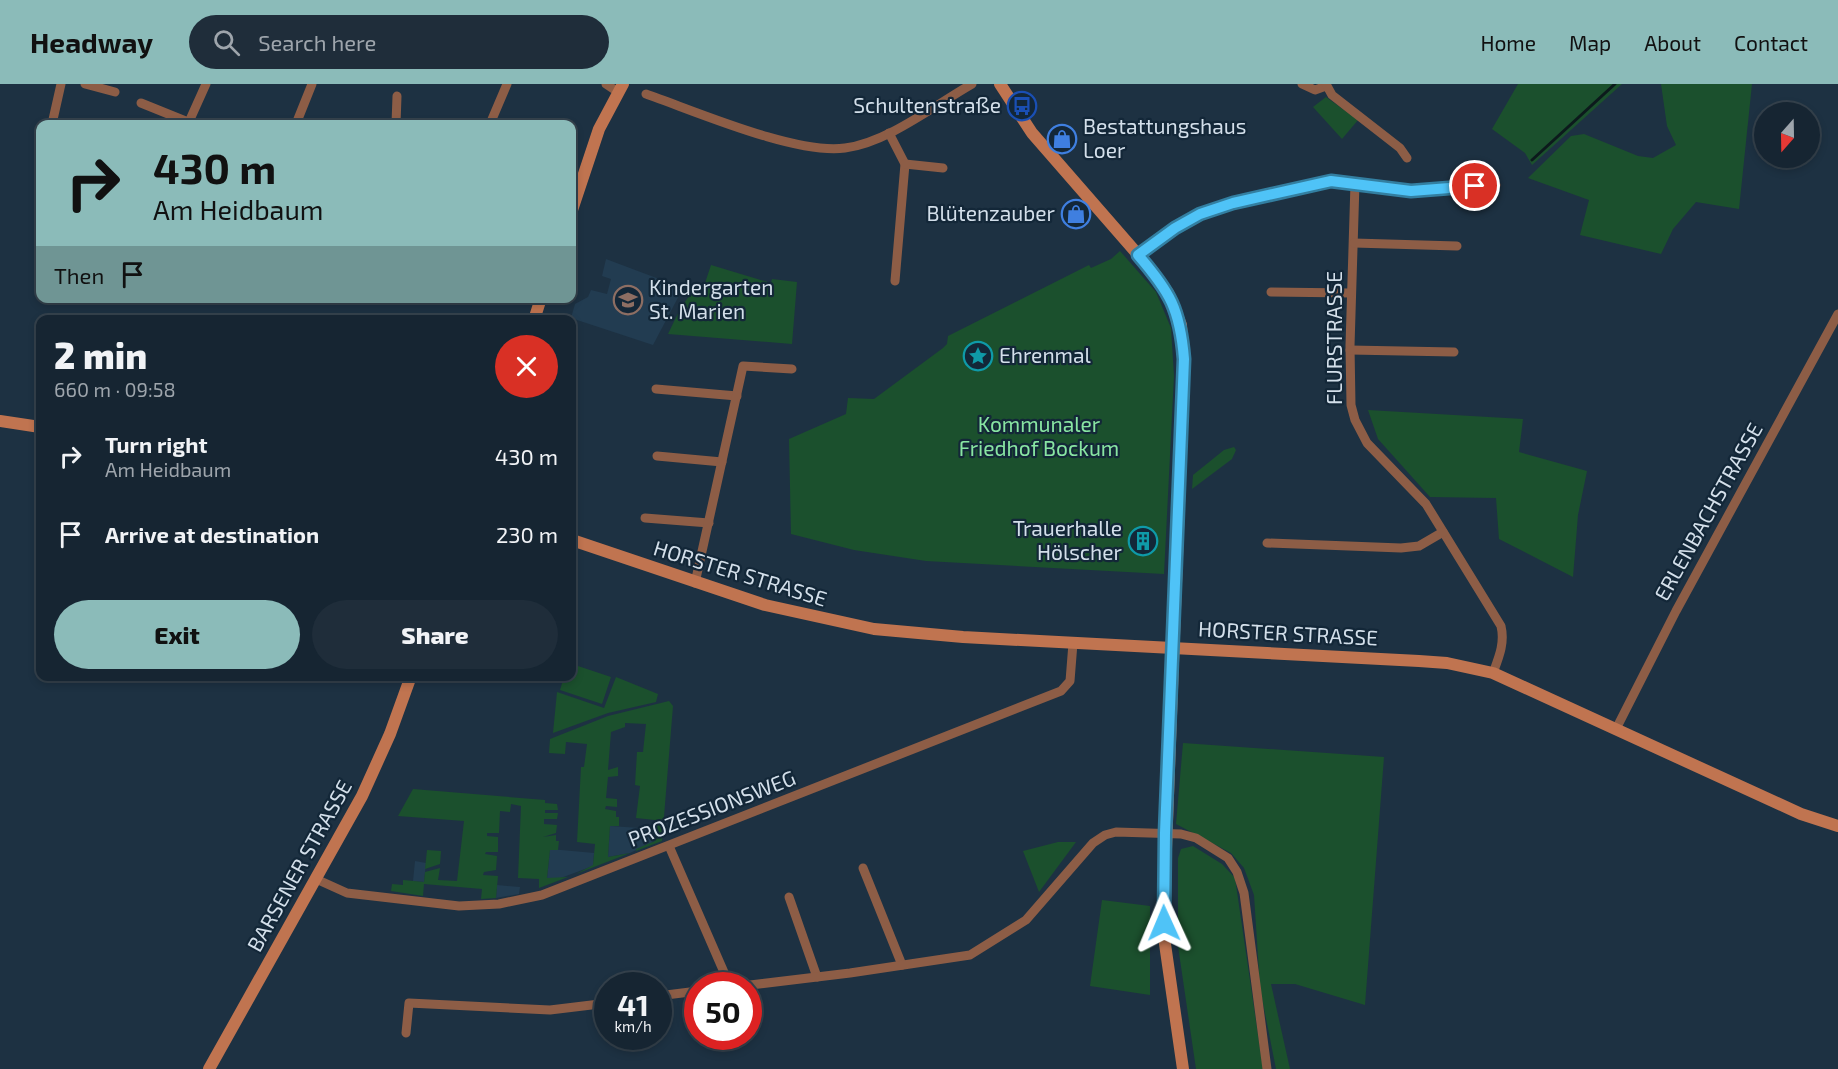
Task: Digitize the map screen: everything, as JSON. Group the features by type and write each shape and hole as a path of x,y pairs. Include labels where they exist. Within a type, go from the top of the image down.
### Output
{"street":[{"path":"53,120 61,84"},
{"path":"85,84 115,92"},
{"path":"192,120 206,84"},
{"path":"298,120 312,84"},
{"path":"492,120 507,84"},
{"path":"576,198 599,129 621,88 606,84"},
{"path":"646,94 785,141 813,147 845,148 889,133 972,84"},
{"path":"1000,84 1032,133 1168,293 1179,318 1182,333 1184,371 1165,833 1165,944 1183,1069"},
{"path":"1302,84 1315,90 1326,85 1332,95 1400,148 1407,158"},
{"path":"396,120 397,96"},
{"path":"141,103 181,120"},
{"path":"889,133 905,164 895,281"},
{"path":"905,164 943,168"},
{"path":"1138,255 1175,228 1200,214 1233,203 1331,181 1411,191 1496,185"},
{"name":"FLURSTRASSE","path":"1355,183 1350,293 1351,405 1355,420 1367,443 1426,504 1501,626 1504,636 1493,673"},
{"path":"1354,243 1457,246"},
{"path":"1271,292 1350,293"},
{"name":"ERLENBACHSTRASSE","path":"1616,729 1676,611 1838,314"},
{"path":"1350,350 1454,352"},
{"path":"695,583 743,366 792,369"},
{"path":"656,389 737,396"},
{"path":"0,421 36,426"},
{"path":"657,456 722,462"},
{"path":"645,518 709,523"},
{"path":"1267,543 1401,548 1419,546 1443,532"},
{"name":"HORSTER STRASSE","path":"576,541 695,583 795,613 874,629 932,635 1447,663 1493,673 1801,814 1838,826"},
{"name":"PROZESSIONSWEG","path":"316,879 356,895 459,906 499,904 542,895 1061,691 1070,681 1073,642"},
{"name":"BARSENER STRASSE","path":"209,1069 367,785 409,681"},
{"path":"762,984 970,955 1002,937 1041,905 1093,843 1105,835 1131,831 1196,838 1228,858 1237,872 1244,893 1267,1069"},
{"path":"669,846 724,972"},
{"path":"863,868 902,965"},
{"path":"789,897 817,977"},
{"path":"406,1033 409,1003 550,1010 594,1005"}],"shaded area":[{"name":"Kindergarten St. Marien","path":"606,259 683,288 653,345 576,320 576,315 572,315 575,304 588,297 591,290 607,294 611,279 602,276"},
{"path":"610,826 655,829 655,841 630,853 608,857"},
{"path":"550,849 594,853 593,866 558,879 547,879"},
{"path":"415,861 426,863 424,882 413,881"},
{"path":"497,885 520,887 519,894 496,898"}],"green space":[{"path":"1518,84 1622,84 1532,165 1525,153 1492,129"},
{"path":"1661,84 1752,84 1739,209 1696,202 1673,229 1661,254 1580,235 1589,200 1528,178 1571,136 1584,134 1638,156 1653,158 1676,145 1667,126"},
{"path":"1326,97 1358,120 1342,139 1313,107"},
{"name":"Kommunaler Friedhof Bockum","path":"1120,251 1156,292 1171,328 1174,376 1164,574 926,561 854,550 791,534 789,439 846,414 848,398 874,399 943,348 947,344 948,336 1089,265 1091,268 1111,259"},
{"path":"711,265 771,283 772,279 797,282 792,344 668,334 681,307 696,287 703,289"},
{"path":"1368,410 1523,419 1519,452 1587,471 1578,515 1573,577 1499,539 1496,498 1430,497 1378,439"},
{"path":"1234,447 1236,450 1232,459 1192,489 1193,475 1224,450"},
{"path":"576,665 611,677 602,704 560,690 563,681 576,681"},
{"path":"616,677 658,694 656,702 608,713 553,733 557,692 604,708"},
{"path":"669,701 673,706 662,841 636,851 655,841 655,820 636,818 640,786 635,785 637,752 643,752 646,724 625,723 625,727 611,732 608,770 618,767 618,776 608,777 606,798 617,799 617,807 606,806 605,809 616,811 616,817 619,817 619,826 610,826 608,857 630,853 576,874 593,865 595,844 577,842 581,767 584,767 587,744 566,742 565,754 549,753 550,739 608,716"},
{"path":"1183,743 1384,757 1365,1005 1295,984 1271,984 1290,1069 1276,1069 1260,988 1254,895 1244,868 1231,853 1176,824"},
{"path":"413,789 545,800 545,803 557,804 558,810 545,810 545,813 558,813 557,819 544,819 544,824 557,825 556,833 543,837 556,835 556,841 559,841 558,850 550,850 547,878 568,877 539,888 539,879 518,878 521,806 511,804 510,812 500,811 499,833 487,833 487,836 498,837 498,852 486,852 485,854 497,856 496,870 484,872 483,875 498,876 496,898 481,899 482,889 424,884 423,896 391,891 392,884 403,885 403,880 424,882 425,872 440,868 438,880 457,881 464,821 398,816"},
{"path":"1058,842 1076,842 1039,892 1023,851"},
{"path":"1193,846 1222,864 1235,878 1263,1069 1196,1069 1178,946 1178,858 1181,849"},
{"path":"427,850 441,851 440,864 425,869"},
{"path":"1102,900 1150,906 1150,995 1090,986"}],"waterway":[{"path":"1532,160 1615,84"}],"place":[{"name":"Schultenstraße","path":"1022,106"},
{"name":"Bestattungshaus Loer","path":"1062,139"},
{"name":"Blütenzauber","path":"1076,214"},
{"name":"Kindergarten St. Marien","path":"628,300"},
{"name":"Ehrenmal","path":"978,356"},
{"name":"Trauerhalle Hölscher","path":"1143,541"}],"route":[{"path":"1164,923 1165,833 1178,562 1184,359 1181,325 1174,303 1155,273 1138,255 1175,228 1200,214 1233,203 1331,181 1411,191 1475,186"}]}
